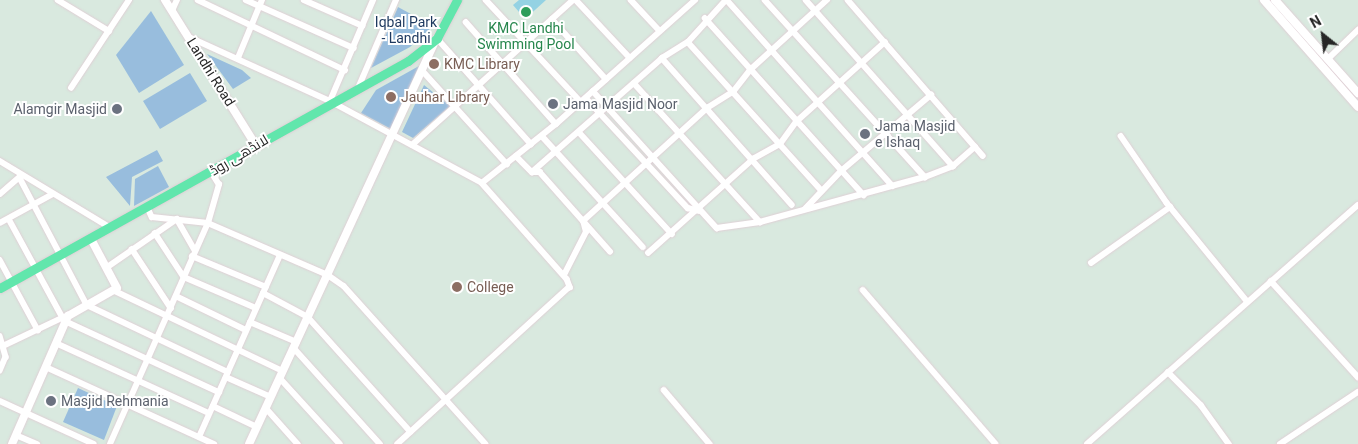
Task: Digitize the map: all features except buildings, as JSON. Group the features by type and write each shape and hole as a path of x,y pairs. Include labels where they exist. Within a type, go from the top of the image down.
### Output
{"main road":[{"name":"لانڈھی روڈ","path":"0,288 212,172 255,144 330,101 408,61 437,38 457,0"}],"street":[{"path":"58,0 109,31"},
{"path":"71,88 129,0"},
{"name":"Landhi Road","path":"164,0 255,144"},
{"path":"172,11 177,0"},
{"path":"198,0 251,27 345,70"},
{"path":"246,0 354,48"},
{"path":"238,58 262,0"},
{"path":"304,0 362,26"},
{"path":"359,86 396,0"},
{"path":"486,0 583,100 600,113 688,208 699,211"},
{"path":"412,145 575,0 630,58"},
{"path":"631,0 660,31"},
{"path":"482,183 556,124 695,0"},
{"path":"532,172 662,58 688,42 705,18 726,0 893,186"},
{"path":"765,0 925,177"},
{"path":"806,0 954,166"},
{"path":"583,220 708,108 733,92 750,70 827,0"},
{"path":"848,0 983,156"},
{"path":"1264,0 1358,107"},
{"path":"1275,0 1358,93"},
{"path":"330,101 345,70 371,1"},
{"path":"705,18 864,195"},
{"path":"552,19 606,79"},
{"path":"466,22 556,124"},
{"path":"1328,59 1358,30"},
{"path":"189,38 238,58 330,101 482,183 564,275 570,287 400,443"},
{"path":"253,442 257,427 437,38 478,86 532,144"},
{"path":"688,42 822,191"},
{"path":"648,253 699,211 753,160 780,144 796,121 885,42"},
{"path":"662,58 792,205"},
{"path":"422,70 507,164"},
{"path":"634,83 760,222"},
{"path":"593,91 695,202 699,211 717,228 760,222 925,177 954,166 975,147"},
{"path":"804,210 841,171 931,95"},
{"path":"579,132 672,234"},
{"path":"542,136 643,246"},
{"path":"1121,136 1170,207 1247,302"},
{"path":"516,156 532,172 540,172 610,251"},
{"path":"0,161 21,176 111,228"},
{"path":"110,444 208,223 218,185 212,172"},
{"path":"0,194 21,176"},
{"path":"21,176 87,305 271,397"},
{"path":"0,223 54,194"},
{"path":"1087,444 1358,205"},
{"path":"1091,263 1170,207"},
{"path":"148,208 152,217 208,223 279,257 328,275 344,286 486,444"},
{"path":"9,219 65,318 219,392"},
{"path":"106,268 177,219"},
{"path":"177,219 194,253 266,287"},
{"path":"564,275 586,232 583,220"},
{"path":"155,233 184,277 256,308"},
{"path":"5,345 65,318 117,288 91,239"},
{"path":"132,249 171,308"},
{"path":"198,437 279,257"},
{"path":"0,260 38,330"},
{"path":"1271,281 1358,378"},
{"path":"113,290 282,374 340,444"},
{"path":"863,290 996,444"},
{"path":"263,293 308,317 411,432"},
{"path":"176,296 246,330"},
{"path":"12,444 65,318"},
{"path":"250,322 295,345 380,444"},
{"path":"0,336 5,345 0,371"},
{"path":"56,343 209,413"},
{"path":"46,367 214,444"},
{"path":"1168,372 1201,405 1229,444"},
{"path":"664,390 710,444"},
{"path":"1280,444 1358,392"},
{"path":"0,401 94,444"},
{"path":"213,406 257,427"},
{"path":"266,408 298,444"},
{"path":"16,435 37,444"}],"green space":[{"name":"Iqbal Park - Landhi","path":"398,7 433,26 410,47 371,68"},
{"path":"151,11 184,65 139,93 116,55"},
{"path":"207,54 242,70 251,78 233,89"},
{"path":"419,66 391,129 361,113 376,90"},
{"path":"190,73 207,101 160,129 143,101"},
{"path":"424,85 450,106 413,138 402,132"},
{"path":"157,150 163,161 132,177 130,206 106,177"},
{"path":"158,166 169,187 134,206 135,179"},
{"path":"78,388 117,406 104,440 63,422"}],"shaded area":[{"name":"KMC Landhi Swimming Pool","path":"519,0 546,0 525,19 513,5"}],"place":[{"name":"KMC Landhi Swimming Pool","path":"526,12"},
{"name":"KMC Library","path":"434,64"},
{"name":"Jauhar Library","path":"391,97"},
{"name":"Jama Masjid Noor","path":"553,104"},
{"name":"Alamgir Masjid","path":"117,109"},
{"name":"Jama Masjid e Ishaq","path":"865,134"},
{"name":"College","path":"457,287"},
{"name":"Masjid Rehmania","path":"51,401"}]}
